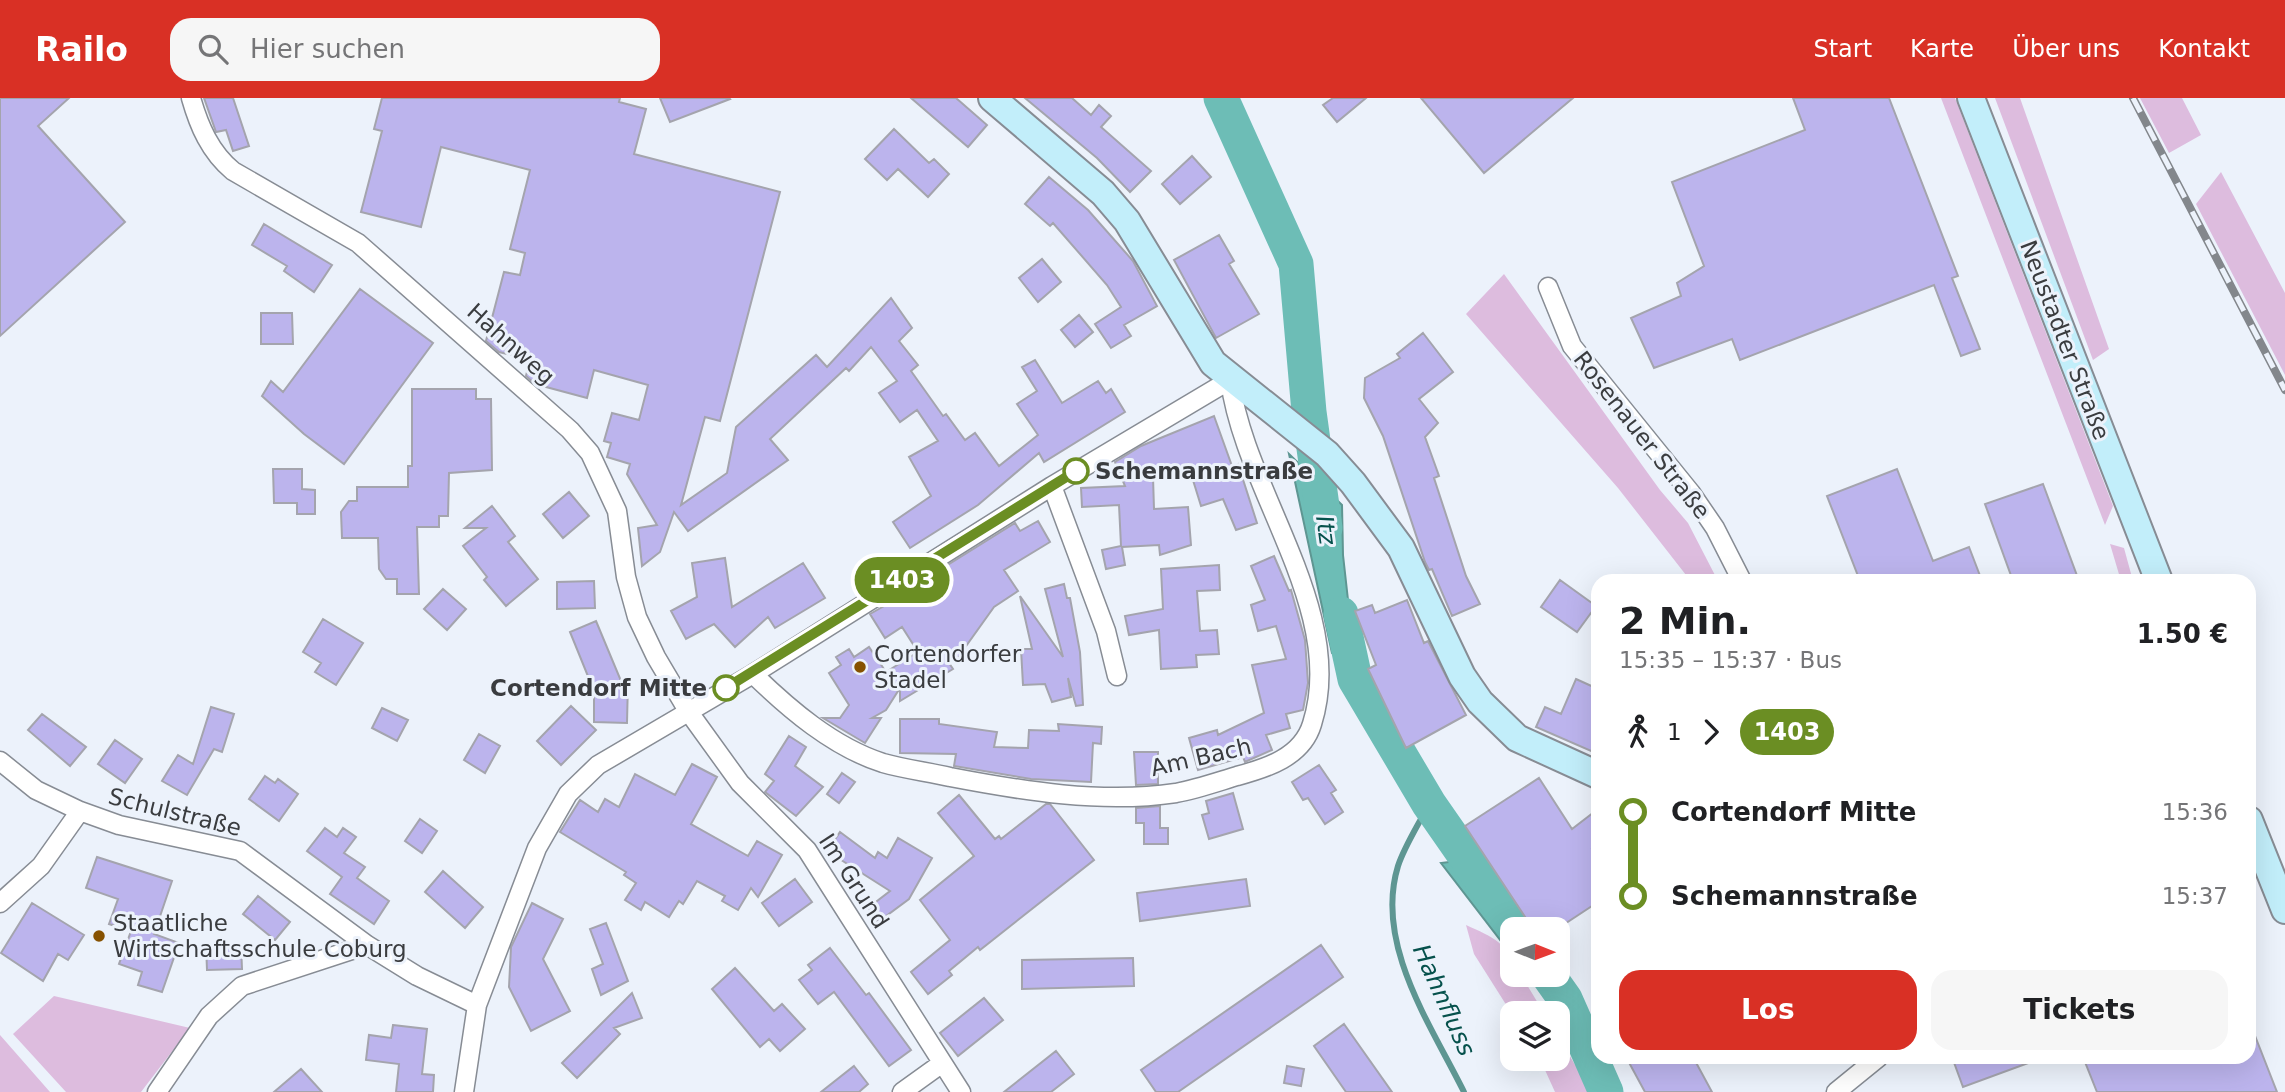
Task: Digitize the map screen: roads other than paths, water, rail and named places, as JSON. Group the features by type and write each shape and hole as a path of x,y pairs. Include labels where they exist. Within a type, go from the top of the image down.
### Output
{"street":[{"name":"Hahnweg","path":"191,98 197,118 218,159 233,171 358,243 570,430 590,453 617,511 626,577 637,617 688,711"},
{"path":"992,98 1103,193 1127,221 1198,342 1230,380 1300,432 1353,483 1401,548 1462,676 1480,702 1517,738 1591,772"},
{"name":"Neustadter Straße","path":"1972,98 2156,574"},
{"name":"Rosenauer Straße","path":"1548,287 1572,346 1691,493 1714,527 1738,574"},
{"path":"464,1092 477,1005 537,848 568,794 598,765 753,674 1052,486 1230,380"},
{"name":"Am Bach","path":"753,674 791,711 880,762 993,785 1084,795 1159,795 1269,767 1282,760 1303,741 1312,726 1319,694 1316,634 1305,596 1234,415 1230,380"},
{"path":"1052,486 1106,631 1117,676"},
{"name":"Im Grund","path":"688,711 740,783 807,850 961,1092"},
{"name":"Schulstraße","path":"0,761 36,790 79,811 119,825 240,850 367,945 417,975 477,1005"},
{"path":"0,903 41,866 79,811"},
{"path":"2256,838 2285,910"},
{"path":"158,1092 209,1016 242,986 367,945"},
{"path":"902,1092 941,1064"},
{"path":"1836,1092 1870,1064"}],"water":[{"path":"1289,454 1342,505 1343,555 1354,654 1361,665 1332,653"},
{"path":"1473,859 1519,917 1500,917 1500,940 1441,863"}],"waterway":[{"name":"Itz","path":"1221,98 1296,264 1309,412 1325,528"},
{"name":"Itz","path":"1341,614 1355,679 1429,804 1508,917"},
{"name":"Hahnfluss","path":"1429,804 1398,866 1393,895 1394,925 1400,954 1422,1012 1464,1092"},
{"name":"Itz","path":"1556,987 1565,999 1591,1058"},
{"name":"Itz","path":"1594,1064 1606,1092"}],"railway":[{"path":"2133,98 2285,390"}],"place":[{"name":"Schemannstraße","path":"1076,471"},
{"name":"Cortendorfer Stadel","path":"860,667"},
{"name":"Cortendorf Mitte","path":"726,688"},
{"name":"Staatliche Wirtschaftsschule Coburg","path":"99,936"}]}
